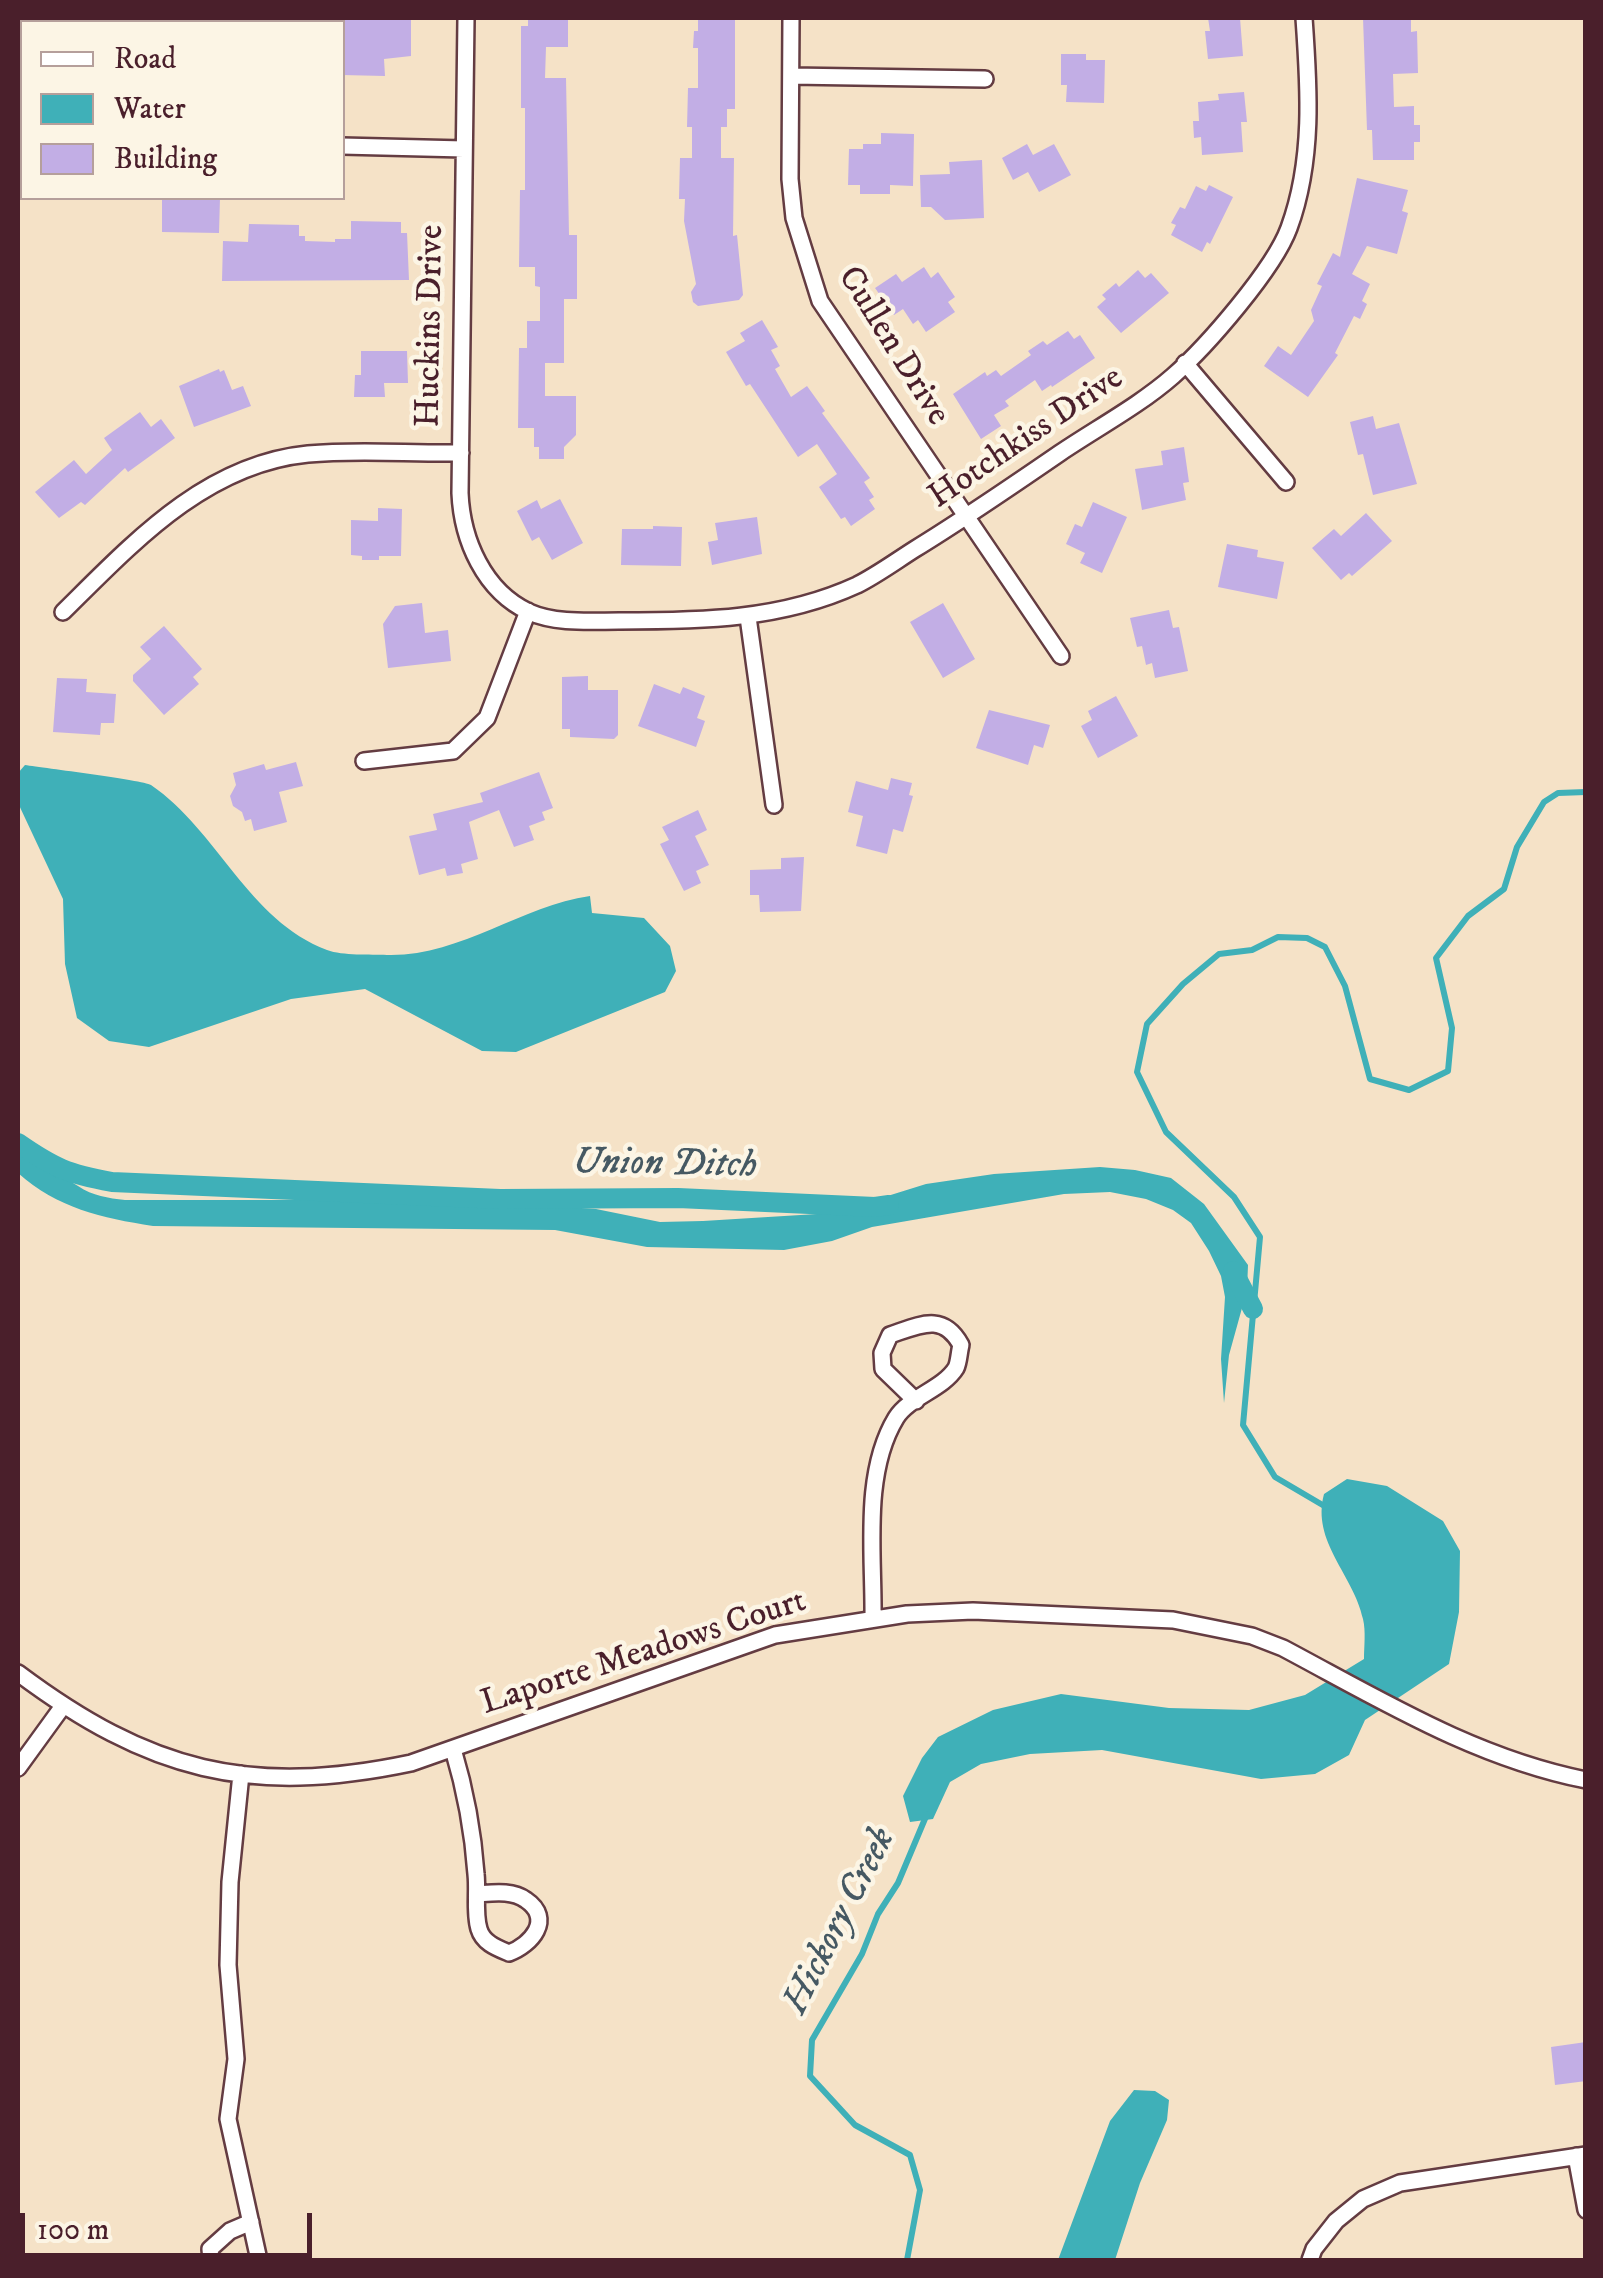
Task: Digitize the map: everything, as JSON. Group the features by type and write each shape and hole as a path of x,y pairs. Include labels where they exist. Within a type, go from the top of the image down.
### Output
{"street":[{"name":"Huckins Drive","path":"466,18 461,511 467,540 478,564 528,611"},
{"name":"Cullen Drive","path":"791,18 790,178 794,218 820,301 1061,656"},
{"name":"Hotchkiss Drive","path":"528,611 548,617 596,621 748,617 793,607 860,583 967,517 1172,377 1252,289 1289,229 1307,147 1309,92 1304,18"},
{"path":"791,76 985,78"},
{"path":"345,146 464,149"},
{"path":"1185,363 1286,482"},
{"path":"64,612 159,523 202,488 222,478 280,458 306,454 461,453"},
{"path":"364,761 454,751 487,718 528,611"},
{"path":"748,617 774,805"},
{"path":"873,1618 875,1504 881,1451 898,1415 916,1401 955,1369 961,1345 953,1330 940,1324 921,1325 890,1335 882,1353 883,1369 916,1401"},
{"name":"Laporte Meadows Court","path":"18,1673 62,1706 160,1757 241,1774 316,1778 361,1774 411,1763 775,1635 873,1618 973,1610 1173,1620 1252,1636 1462,1743 1536,1770 1586,1780"},
{"path":"18,1768 62,1706"},
{"path":"453,1749 465,1788 479,1931 491,1946 509,1953 527,1947 538,1934 538,1915 526,1900 506,1893 477,1894"},
{"path":"241,1774 230,1882 228,1965 236,2059 228,2119 259,2260"},
{"path":"1310,2260 1336,2220 1363,2199 1400,2183 1581,2155 1586,2210"},
{"path":"212,2260 210,2248 230,2231 250,2222"}],"water":[{"path":"25,765 151,785 196,826 276,918 327,950 387,955 439,948 564,901 590,896 592,913 644,918 670,946 676,971 665,992 516,1052 482,1051 365,989 291,999 149,1047 109,1041 77,1018 65,964 63,899 18,803 18,773"},
{"path":"18,1145 84,1189 125,1200 466,1200 596,1209 660,1222 833,1213 926,1184 994,1174 1100,1167 1135,1170 1171,1178 1204,1204 1248,1265 1247,1290 1229,1355 1224,1403 1221,1359 1225,1297 1221,1276 1191,1223 1146,1199 1110,1192 1064,1194 872,1227 832,1241 784,1250 647,1247 555,1230 153,1226 98,1215 48,1195 18,1173"},
{"path":"1347,1479 1387,1486 1443,1521 1460,1551 1459,1612 1449,1664 1365,1720 1349,1755 1315,1774 1261,1779 1102,1750 1030,1754 981,1764 950,1782 933,1819 910,1822 903,1796 922,1758 938,1737 993,1710 1061,1694 1169,1708 1249,1710 1305,1695 1364,1659 1365,1634 1358,1603 1323,1528 1324,1494"},
{"path":"1134,2090 1155,2091 1169,2100 1167,2120 1140,2183 1115,2260 1058,2260 1110,2121"}],"building":[{"path":"528,18 568,18 568,47 546,47 545,78 566,78 569,235 577,235 577,299 564,299 564,363 545,363 545,396 576,396 576,435 564,447 564,459 539,459 539,447 534,447 534,428 518,428 519,348 527,348 527,321 540,321 540,287 535,286 535,267 519,267 520,190 525,190 521,26 528,26"},
{"path":"698,18 735,18 735,109 727,109 727,127 721,127 721,158 734,158 733,236 737,235 743,295 739,300 698,306 691,292 696,284 684,221 685,199 679,199 680,158 692,158 692,127 687,127 688,88 698,88 698,48 693,48"},
{"path":"1208,18 1240,18 1243,56 1208,59"},
{"path":"1363,18 1411,18 1411,32 1417,31 1418,73 1393,74 1394,107 1414,106 1414,125 1420,125 1420,142 1414,142 1414,160 1373,160 1372,130 1367,130"},
{"path":"411,19 411,56 384,59 385,76 345,75 342,20"},
{"path":"1061,54 1086,54 1086,60 1105,60 1104,103 1066,102 1067,85 1061,85"},
{"path":"1244,92 1247,122 1241,122 1243,152 1202,155 1201,137 1194,138 1193,121 1199,121 1198,102 1219,100 1218,94"},
{"path":"881,133 914,134 913,186 890,185 890,194 860,194 860,185 848,185 849,149 881,144"},
{"path":"1027,144 1033,155 1054,144 1071,175 1039,192 1028,172 1013,180 1002,158"},
{"path":"982,160 984,218 945,220 931,207 921,207 920,175 950,174 949,162"},
{"path":"1357,178 1408,190 1402,211 1408,213 1397,254 1367,246 1352,274 1370,284 1362,301 1367,304 1360,319 1354,316 1335,353 1338,355 1308,397 1264,366 1278,346 1291,355 1314,321 1311,310 1322,286 1317,284 1333,253 1340,257"},
{"path":"1209,185 1233,197 1210,244 1207,242 1202,252 1171,235 1176,225 1171,223 1180,207 1185,209 1196,186 1206,191"},
{"path":"162,200 220,200 219,233 162,232"},
{"path":"351,221 401,222 401,233 407,233 409,280 222,281 223,241 248,242 249,224 299,225 299,236 305,236 305,241 335,242 351,239"},
{"path":"924,267 931,278 938,272 955,297 948,302 955,312 926,332 918,320 913,324 903,309 894,315 875,288 896,274 902,282"},
{"path":"1138,270 1145,278 1151,273 1169,293 1121,333 1097,307 1106,299 1102,295 1116,283 1119,287"},
{"path":"762,320 778,347 771,350 780,366 775,369 791,397 807,386 870,478 864,482 874,497 869,500 875,509 851,526 845,517 841,519 819,487 837,474 817,444 798,457 726,352 745,341 740,333"},
{"path":"1068,331 1074,339 1080,335 1095,358 1052,387 1042,391 1035,380 1005,401 1009,406 994,415 1001,426 981,439 953,394 985,372 987,376 996,370 1001,376 1031,355 1028,351 1043,341 1047,345"},
{"path":"361,351 407,351 408,383 384,383 385,397 354,397 355,375 361,375"},
{"path":"224,370 232,390 243,386 251,406 194,427 179,386"},
{"path":"140,412 151,427 161,419 175,438 128,472 125,468 85,505 81,502 59,518 35,492 74,460 86,474 112,450 104,438"},
{"path":"1373,416 1376,429 1399,423 1417,484 1373,495 1350,422"},
{"path":"1184,447 1189,482 1183,483 1186,500 1142,510 1135,469 1163,465 1161,451"},
{"path":"560,499 583,543 552,560 539,537 532,541 517,511 537,500 541,509"},
{"path":"1093,502 1127,517 1102,573 1080,563 1085,553 1066,544 1075,524 1082,527"},
{"path":"378,508 402,509 401,556 362,560 362,556 351,555 351,520 378,521"},
{"path":"1366,513 1392,541 1352,576 1349,573 1341,580 1312,548 1334,529 1341,536"},
{"path":"757,517 762,554 712,565 708,542 718,540 715,523"},
{"path":"682,527 681,566 621,565 622,529"},
{"path":"1227,544 1258,550 1257,557 1284,562 1277,599 1218,587"},
{"path":"422,603 425,633 448,630 451,661 388,668 383,624 395,606"},
{"path":"943,603 975,659 943,678 910,622"},
{"path":"1169,610 1173,628 1179,627 1188,671 1155,678 1152,663 1146,665 1142,646 1137,647 1130,618"},
{"path":"164,626 202,669 193,677 199,684 164,715 133,681 133,675 151,659 140,647"},
{"path":"588,676 588,690 618,690 618,735 614,739 570,737 570,729 562,729 562,677"},
{"path":"57,678 87,679 86,692 116,694 114,723 101,723 100,735 53,732"},
{"path":"654,684 680,694 683,687 705,696 697,718 705,721 696,747 638,726"},
{"path":"1116,696 1138,736 1098,758 1081,726 1092,720 1088,711"},
{"path":"989,710 1050,725 1043,748 1034,745 1028,765 976,748"},
{"path":"296,762 303,786 279,792 287,822 254,831 251,819 245,821 242,812 233,806 233,773 264,764 266,770"},
{"path":"539,772 553,808 542,812 545,820 529,826 534,840 514,847 499,810 469,822 478,859 461,864 463,873 447,876 445,868 419,875 409,836 437,830 433,814 483,802 480,793"},
{"path":"891,778 912,783 909,795 913,796 903,832 893,829 887,854 856,846 863,816 848,812 856,781 888,790"},
{"path":"698,810 707,830 695,836 709,865 696,871 701,883 684,891 660,844 669,840 662,827"},
{"path":"804,857 801,911 760,912 759,895 750,895 750,870 781,869 781,858"},
{"path":"1586,2042 1586,2081 1555,2085 1551,2047"}],"waterway":[{"name":"Hickory Creek","path":"1326,1507 1275,1477 1243,1425 1260,1237 1234,1197 1166,1132 1137,1072 1147,1024 1183,984 1219,954 1252,950 1278,937 1307,938 1325,947 1345,986 1370,1079 1409,1090 1448,1071 1452,1028 1436,958 1468,916 1504,889 1517,847 1544,802 1558,793 1586,792"},
{"name":"Union Ditch","path":"18,1143 62,1169 112,1182 500,1199 678,1198 889,1205"},
{"name":"Union Ditch","path":"1233,1271 1253,1309"},
{"name":"Hickory Creek","path":"907,2260 920,2190 910,2155 855,2125 810,2076 812,2040 862,1954 927,1814"}]}
